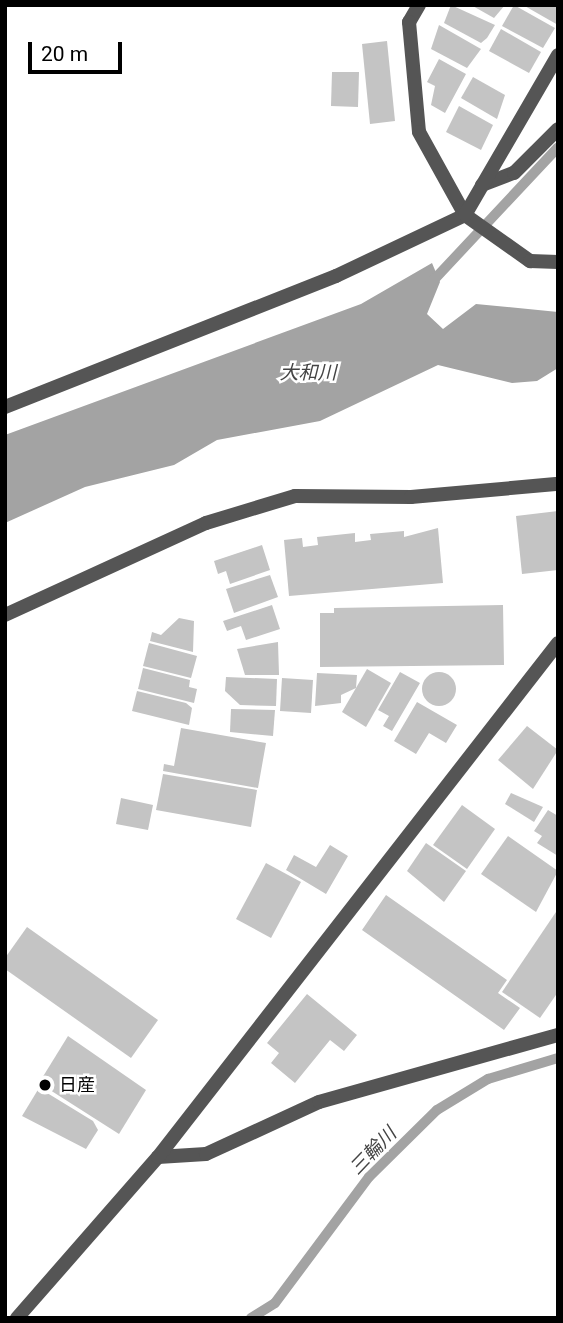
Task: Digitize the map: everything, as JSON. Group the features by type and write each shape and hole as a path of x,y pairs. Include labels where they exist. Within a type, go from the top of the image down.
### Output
{"street":[{"path":"419,5 409,22 419,132 465,215 530,261 558,262"},
{"path":"5,407 336,276 465,215 558,55"},
{"path":"482,185 514,173 558,129"},
{"path":"5,615 206,523 295,496 411,497 558,484"},
{"path":"16,1318 158,1157 558,643"},
{"path":"158,1157 206,1154 319,1102 558,1035"}],"water":[{"name":"大和川","path":"432,263 440,282 427,314 443,329 476,304 558,312 558,368 537,381 512,383 438,365 320,421 217,440 174,465 85,487 5,523 5,435 361,304"}],"building":[{"path":"451,5 495,25 487,38 481,43 444,23"},
{"path":"471,5 505,5 494,18"},
{"path":"514,5 555,28 543,48 502,26"},
{"path":"523,5 558,5 558,25"},
{"path":"439,25 481,49 467,68 431,49"},
{"path":"501,29 541,52 529,73 489,51"},
{"path":"387,41 395,121 370,124 362,44"},
{"path":"439,59 466,74 445,113 431,105 435,86 427,82"},
{"path":"332,72 359,72 358,107 331,106"},
{"path":"473,77 505,95 497,119 461,98"},
{"path":"459,106 493,125 481,150 446,132"},
{"path":"558,511 558,570 522,574 516,516"},
{"path":"438,528 443,583 289,596 284,540 302,538 303,547 318,545 317,537 355,533 355,542 371,540 370,534 404,531 404,537"},
{"path":"262,545 270,570 230,584 226,571 218,574 214,561"},
{"path":"270,575 278,597 234,613 226,589"},
{"path":"272,605 280,629 246,640 241,626 227,631 223,621"},
{"path":"503,605 504,665 320,667 320,613 334,613 334,608"},
{"path":"179,618 194,621 193,652 150,641 152,632 161,635"},
{"path":"278,642 279,675 245,675 237,649"},
{"path":"149,643 197,656 191,678 143,666"},
{"path":"143,668 190,680 189,687 197,689 194,703 138,689"},
{"path":"367,669 391,683 366,727 342,712"},
{"path":"400,672 420,683 392,731 383,726 389,716 378,710"},
{"path":"439,672 451,677 456,689 451,701 439,706 427,701 422,689 427,677"},
{"path":"317,673 357,675 356,688 341,695 341,703 315,706"},
{"path":"226,677 277,679 276,706 240,705 225,691"},
{"path":"282,678 313,680 311,713 280,711"},
{"path":"137,691 186,703 192,708 189,725 132,711"},
{"path":"417,702 457,725 446,743 429,733 416,754 394,741"},
{"path":"231,709 275,710 273,736 230,732"},
{"path":"527,726 558,750 533,789 498,760"},
{"path":"181,728 266,743 258,788 163,771 164,764 174,766"},
{"path":"163,774 257,790 251,827 156,810"},
{"path":"511,793 543,807 534,822 505,804"},
{"path":"121,798 153,805 148,830 116,824"},
{"path":"462,805 495,829 467,869 433,845"},
{"path":"548,810 558,816 558,856 537,843 542,836 534,831"},
{"path":"508,836 558,871 536,912 481,874"},
{"path":"426,843 466,871 444,902 407,871"},
{"path":"330,845 348,856 326,894 286,870 294,855 316,867"},
{"path":"266,863 301,882 271,938 236,919"},
{"path":"386,895 507,980 498,993 520,1008 504,1030 362,930"},
{"path":"558,909 558,992 540,1018 502,992"},
{"path":"27,927 158,1020 131,1058 5,969 5,958"},
{"path":"307,994 357,1035 344,1051 330,1040 295,1083 271,1063 279,1053 267,1043"},
{"path":"68,1036 146,1090 119,1134 39,1083"},
{"path":"39,1088 93,1121 98,1130 86,1149 22,1116"}],"waterway":[{"path":"430,284 558,147"},
{"name":"三輪川","path":"251,1318 275,1303 369,1177 437,1110 488,1079 558,1058"}],"place":[{"name":"日産","path":"45,1085"}]}
